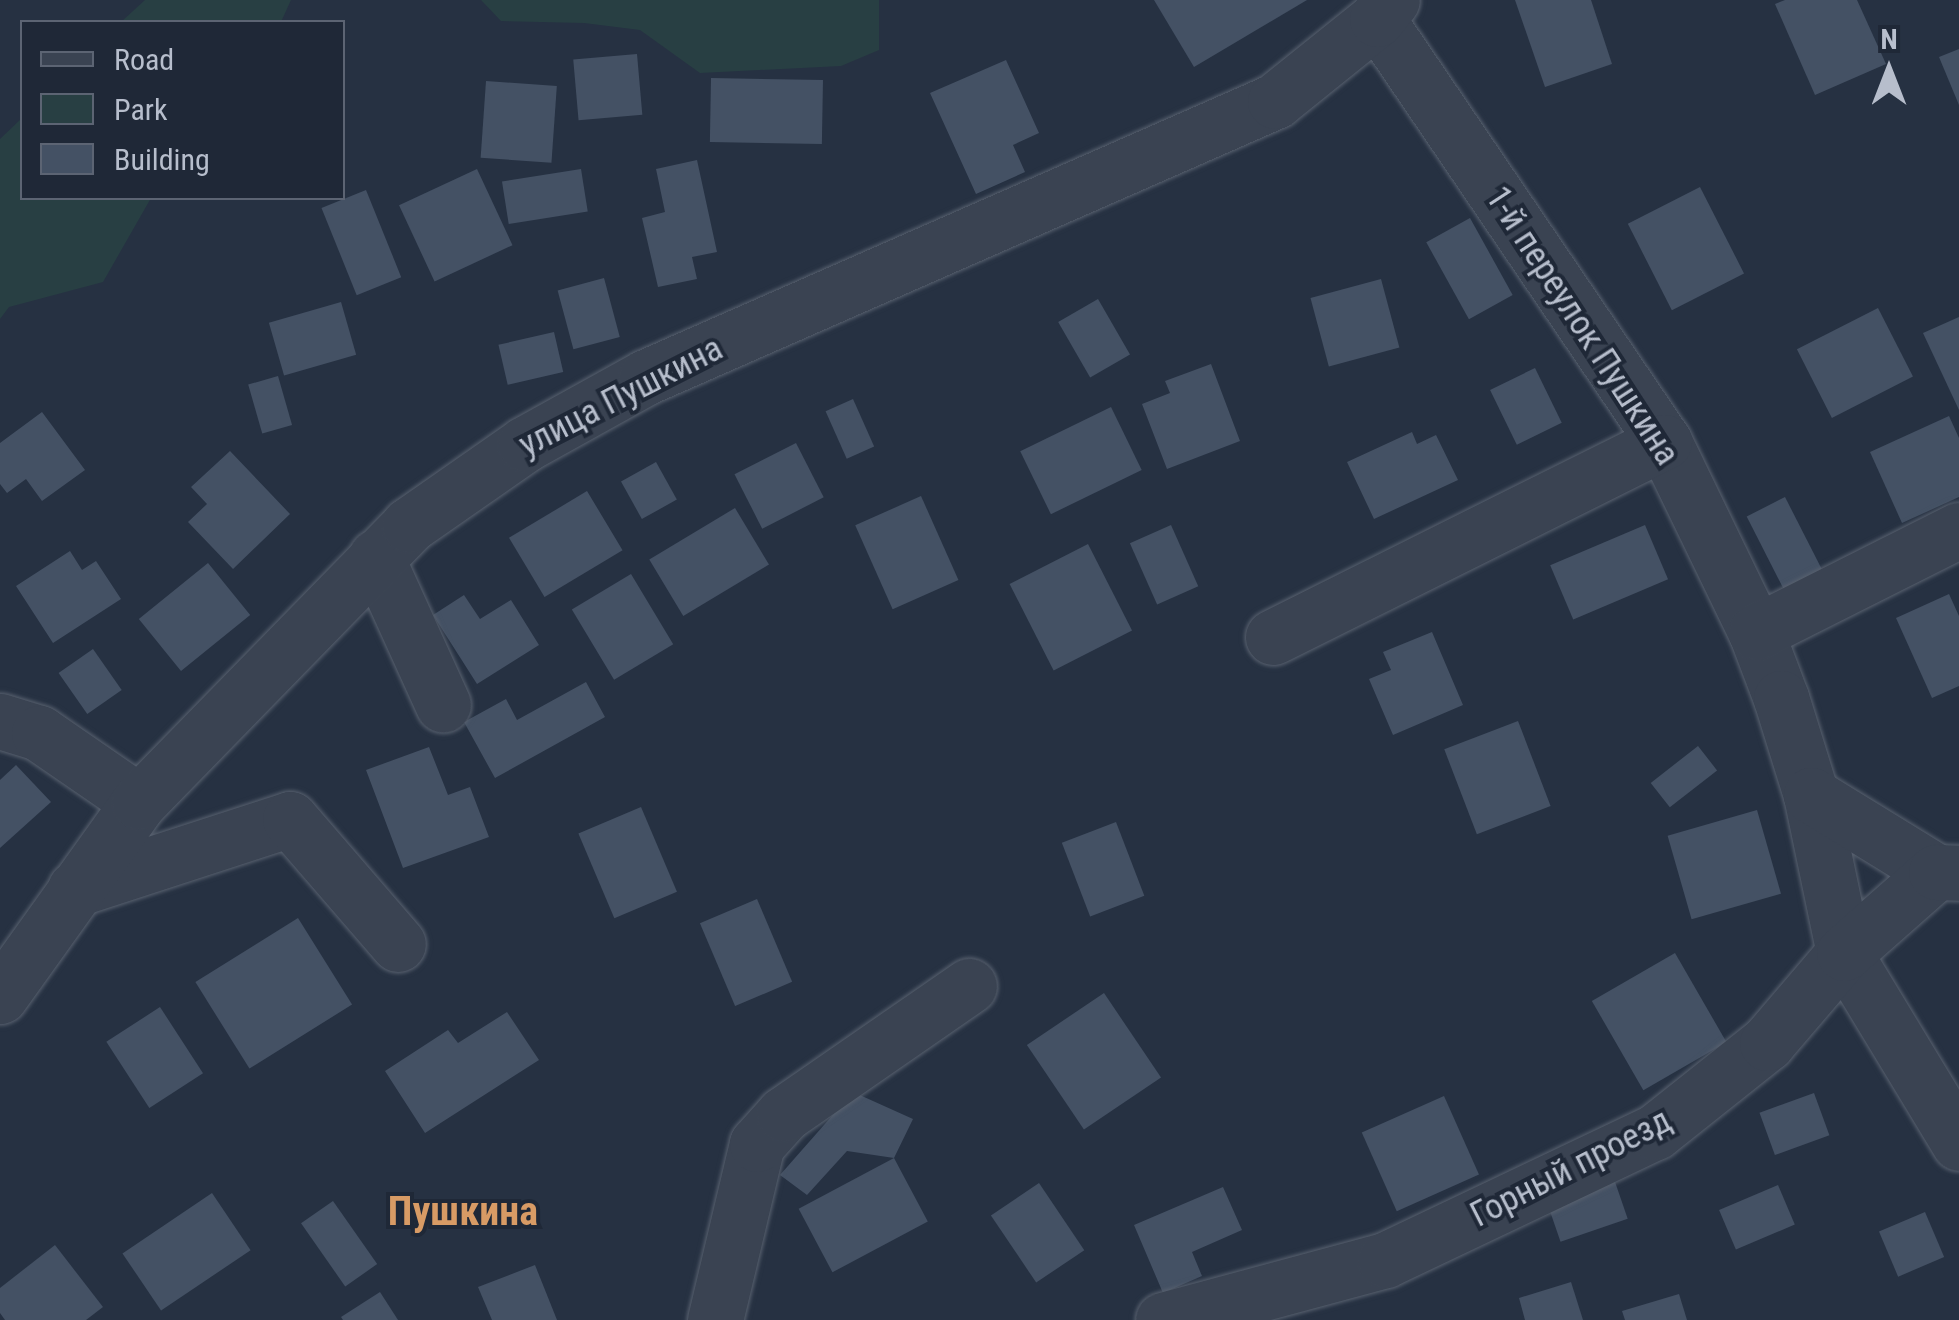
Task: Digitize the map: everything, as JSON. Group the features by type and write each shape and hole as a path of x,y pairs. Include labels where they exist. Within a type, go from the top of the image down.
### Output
{"street":[{"name":"1-й переулок Пушкина","path":"1385,10 1664,442 1756,632 1812,794 1844,952 1959,1143"},
{"name":"улица Пушкина","path":"0,996 138,802 408,525 526,444 646,377 1275,101 1385,10"},
{"path":"1272,637 1664,442"},
{"path":"1756,632 1959,530"},
{"path":"376,557 443,706"},
{"path":"0,721 39,733 138,802"},
{"path":"1812,794 1948,873"},
{"path":"75,889 290,819 398,944"},
{"name":"Горный проезд","path":"1164,1320 1385,1260 1654,1132 1766,1043 1844,952 1948,873"},
{"path":"715,1320 757,1144 784,1114 969,986"}],"green space":[{"path":"145,0 291,0 282,20 123,20"},
{"path":"481,0 879,0 879,50 841,66 700,73 640,30 584,23 501,21"},
{"path":"20,120 20,200 150,200 103,282 9,307 0,319 0,139"}],"building":[{"path":"1154,0 1307,0 1194,67"},
{"path":"1515,0 1591,0 1612,64 1545,87"},
{"path":"1785,0 1857,0 1886,64 1815,95 1775,4"},
{"path":"1959,49 1959,105 1939,57"},
{"path":"637,54 642,115 579,120 573,60"},
{"path":"1006,60 1039,133 1013,145 1025,172 976,194 930,93"},
{"path":"711,78 823,80 822,144 710,142"},
{"path":"486,81 557,86 551,163 481,158"},
{"path":"697,160 717,252 692,257 697,279 658,287 642,218 665,212 656,169"},
{"path":"477,169 512,245 435,281 399,205"},
{"path":"581,169 588,211 509,224 502,182"},
{"path":"1700,187 1744,273 1672,310 1628,224"},
{"path":"366,190 401,277 357,295 321,208"},
{"path":"1470,218 1513,295 1469,319 1426,242"},
{"path":"604,278 620,337 573,349 558,290"},
{"path":"1381,279 1399,348 1329,366 1310,298"},
{"path":"1098,299 1130,354 1090,377 1058,322"},
{"path":"341,302 356,355 284,376 269,323"},
{"path":"1878,308 1913,377 1832,418 1797,349"},
{"path":"1959,317 1959,410 1923,333"},
{"path":"554,332 563,372 508,385 498,345"},
{"path":"1211,364 1240,441 1167,469 1142,404 1170,393 1165,381"},
{"path":"1535,368 1562,423 1517,445 1490,390"},
{"path":"278,376 292,425 262,434 248,385"},
{"path":"853,399 874,447 847,459 826,411"},
{"path":"1111,407 1142,470 1051,514 1020,451"},
{"path":"42,412 85,470 42,501 26,479 7,493 0,484 0,443"},
{"path":"1949,416 1959,438 1959,497 1902,523 1870,452"},
{"path":"1412,432 1417,444 1436,435 1458,480 1374,519 1347,462"},
{"path":"796,443 824,497 762,529 735,474"},
{"path":"230,451 290,514 233,569 188,522 207,504 191,487"},
{"path":"656,462 677,500 642,519 621,481"},
{"path":"587,491 623,550 545,597 509,538"},
{"path":"921,496 958,580 893,609 855,525"},
{"path":"1785,497 1824,575 1786,594 1747,517"},
{"path":"735,508 769,565 683,616 649,560"},
{"path":"1171,525 1198,586 1157,605 1130,543"},
{"path":"1645,525 1668,579 1573,620 1550,565"},
{"path":"1088,544 1132,630 1054,670 1010,584"},
{"path":"70,551 82,570 96,561 121,599 53,643 16,586"},
{"path":"208,563 250,615 181,671 139,619"},
{"path":"631,574 673,644 614,680 572,610"},
{"path":"1949,594 1959,616 1959,686 1932,698 1896,618"},
{"path":"464,595 480,619 511,600 539,645 477,684 433,615"},
{"path":"1432,632 1463,705 1393,735 1369,679 1391,670 1383,652"},
{"path":"93,649 122,690 87,714 59,673"},
{"path":"586,682 605,717 495,778 464,722 506,699 517,720"},
{"path":"1518,721 1551,806 1477,834 1444,749"},
{"path":"1698,746 1717,770 1670,807 1651,783"},
{"path":"429,747 448,795 470,787 489,837 403,868 366,770"},
{"path":"16,765 51,802 0,848 0,780"},
{"path":"641,807 677,892 614,918 578,834"},
{"path":"1757,810 1781,894 1692,919 1668,836"},
{"path":"1116,822 1144,896 1090,917 1062,843"},
{"path":"757,899 792,982 735,1006 700,923"},
{"path":"298,918 352,1005 249,1069 195,982"},
{"path":"1675,953 1726,1042 1643,1090 1592,1001"},
{"path":"1104,993 1161,1078 1084,1130 1027,1045"},
{"path":"160,1007 203,1073 149,1108 106,1042"},
{"path":"507,1012 539,1060 425,1133 385,1071 448,1030 458,1043"},
{"path":"853,1092 913,1119 894,1158 847,1151 807,1195 780,1175"},
{"path":"1814,1093 1829,1135 1775,1155 1759,1113"},
{"path":"1444,1096 1479,1175 1397,1211 1362,1133"},
{"path":"894,1158 928,1222 832,1272 799,1209"},
{"path":"1614,1179 1628,1219 1561,1242 1547,1202"},
{"path":"1039,1183 1084,1250 1036,1283 991,1215"},
{"path":"1778,1185 1795,1225 1736,1250 1719,1210"},
{"path":"1223,1187 1242,1230 1192,1252 1202,1276 1163,1293 1134,1225"},
{"path":"212,1193 251,1250 161,1311 122,1253"},
{"path":"333,1201 377,1264 345,1286 301,1223"},
{"path":"1925,1212 1944,1257 1898,1277 1879,1232"},
{"path":"55,1245 103,1307 86,1320 5,1320 0,1313 0,1288"},
{"path":"535,1265 557,1320 492,1320 478,1287"},
{"path":"1571,1282 1583,1320 1525,1320 1519,1298"},
{"path":"380,1292 398,1320 343,1320 341,1317"},
{"path":"1679,1294 1687,1320 1625,1320 1622,1311"}],"district":[{"name":"Пушкина","path":"463,1212"}]}
